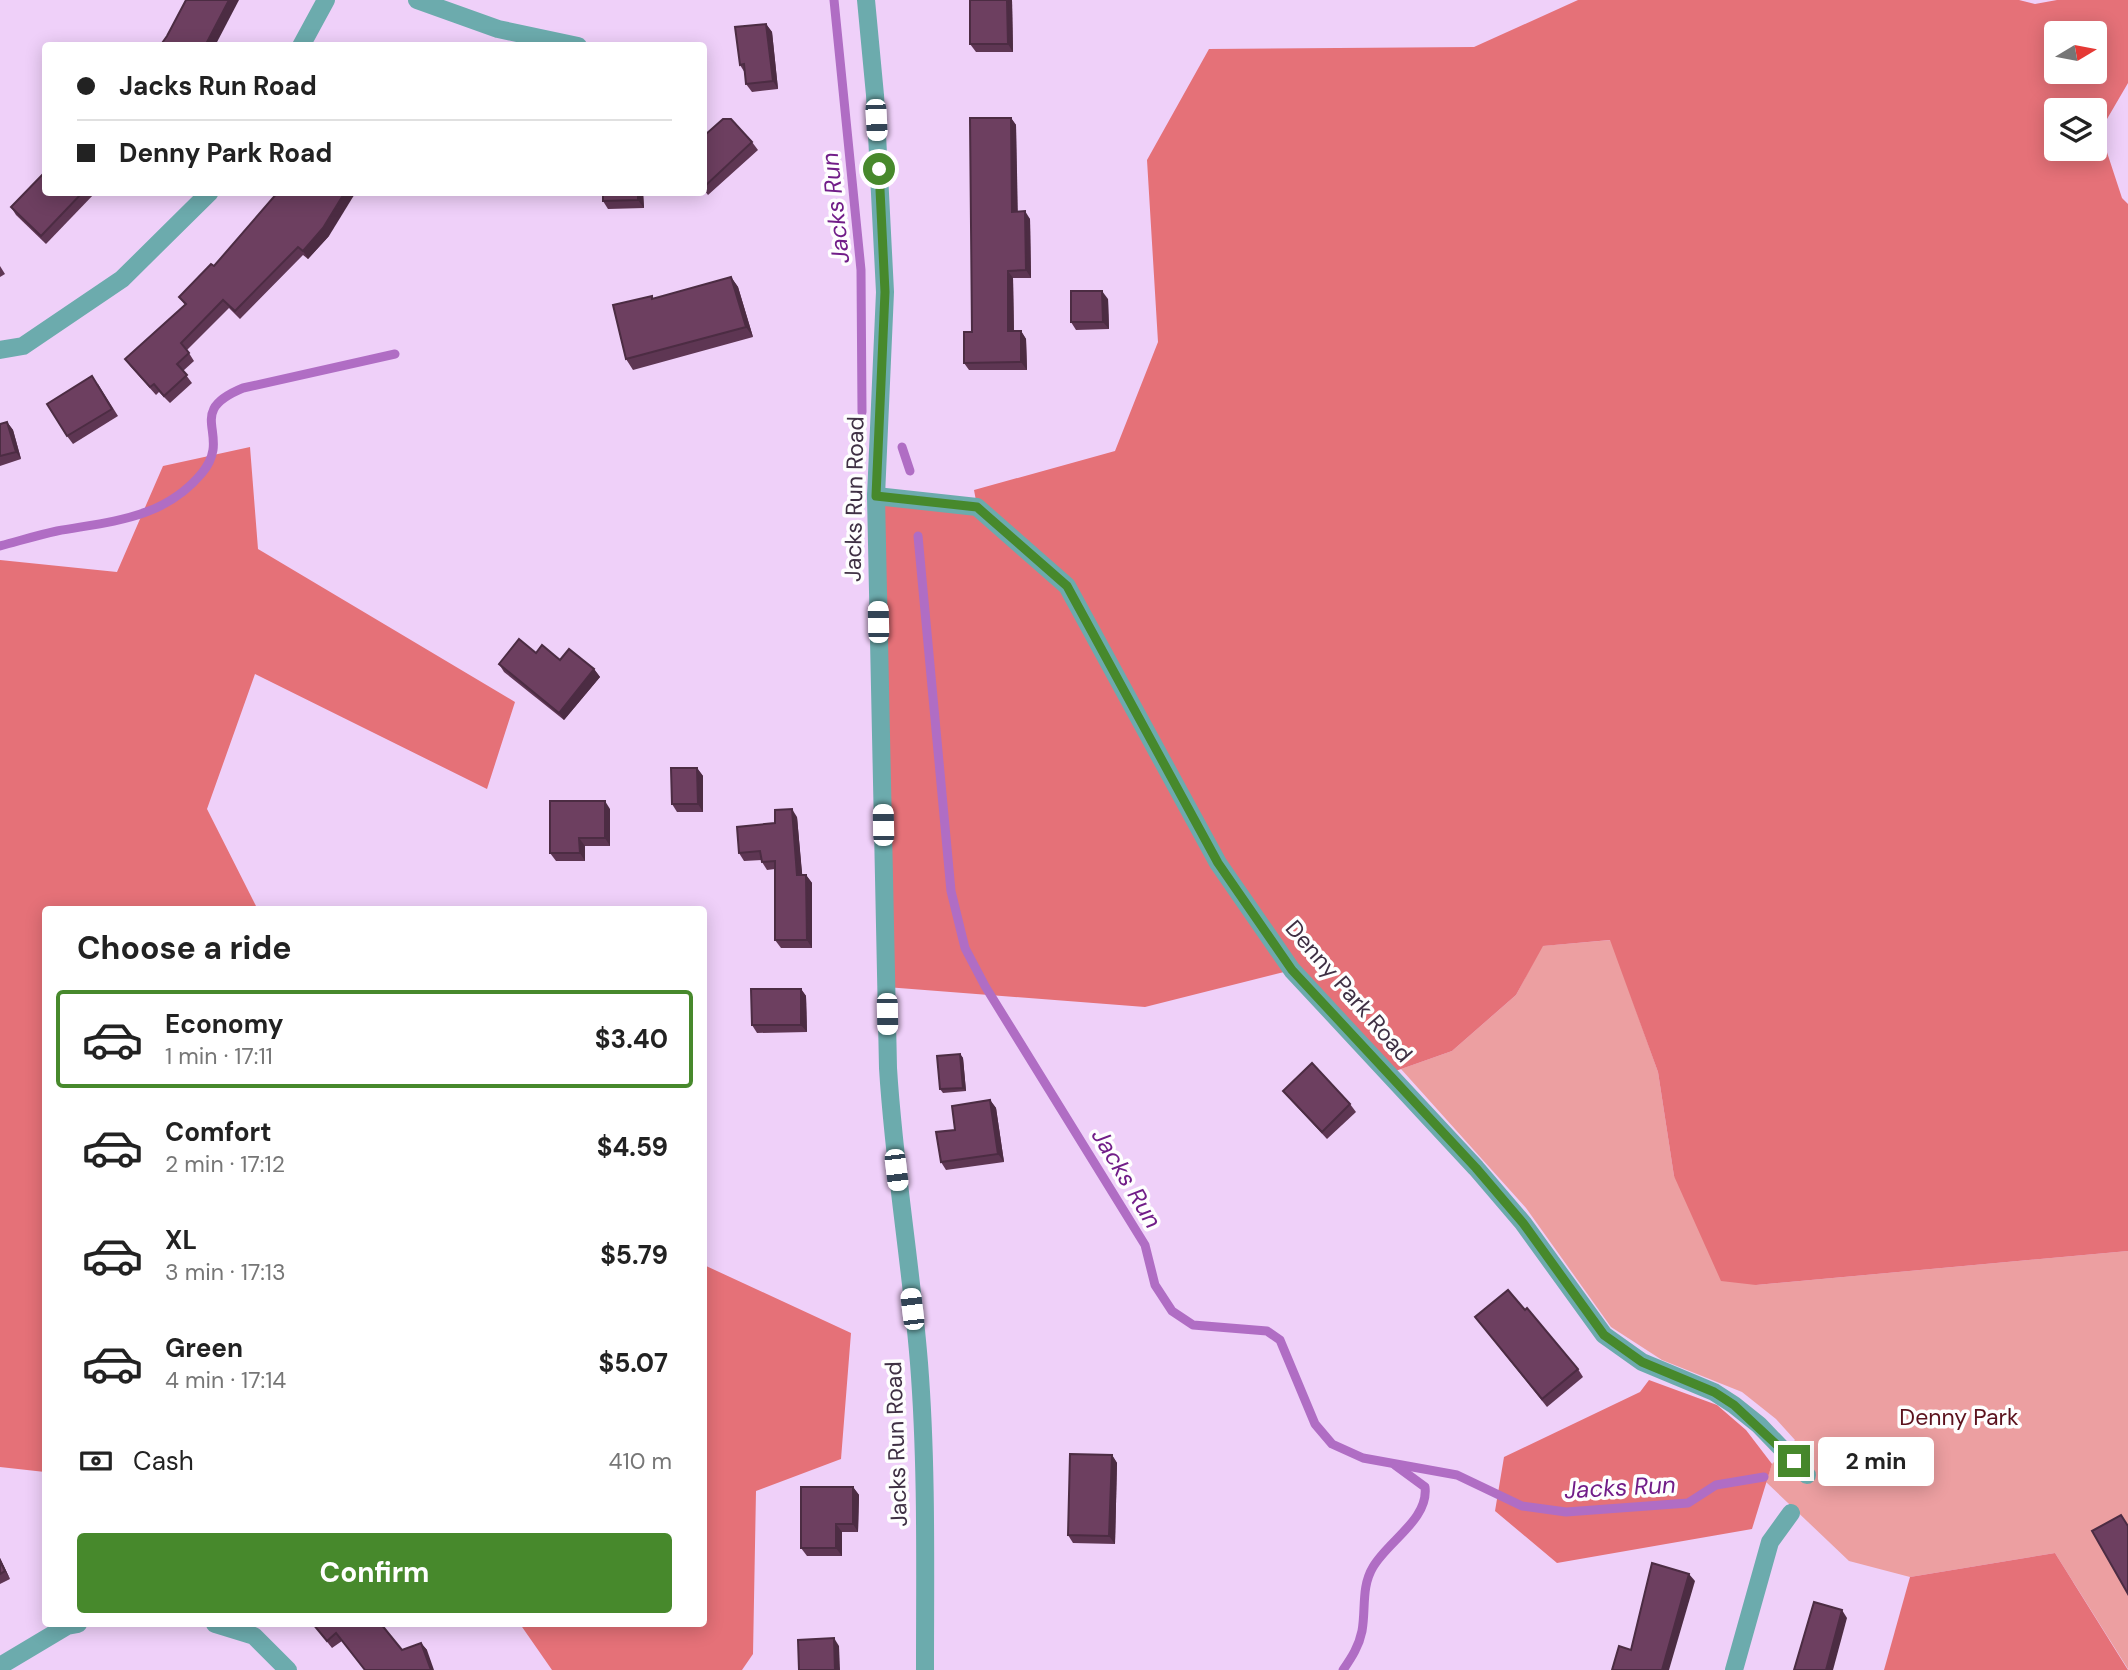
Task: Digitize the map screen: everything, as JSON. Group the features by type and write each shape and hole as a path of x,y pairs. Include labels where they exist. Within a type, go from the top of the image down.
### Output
{"street":[{"path":"303,42 326,0"},
{"path":"417,0 498,29 559,42"},
{"name":"Jacks Run Road","path":"866,0 875,95 885,292 876,496 888,1068 892,1142 918,1360 924,1436 925,1670"},
{"path":"0,350 23,346 121,279 206,196"},
{"name":"Denny Park Road","path":"876,496 977,507 1067,586 1218,863 1292,970 1476,1168 1523,1223 1604,1335 1642,1362 1714,1392 1734,1405 1759,1424 1807,1475"},
{"path":"1734,1670 1770,1542 1791,1513"},
{"path":"0,1666 65,1627"},
{"path":"225,1627 254,1636 288,1670"}],"green space":[{"name":"Denny Park","path":"1611,940 1658,1072 1674,1176 1756,1285 2128,1251 2128,1669 2055,1553 1910,1577 1849,1561 1766,1482 1772,1464 1795,1440 1776,1419 1742,1392 1662,1360 1611,1327 1526,1208 1401,1069 1452,1051 1516,995 1542,946"}],"shaded area":[{"path":"1578,0 2019,0 2035,4 2057,0 2128,0 2128,83 2107,119 2107,98 2044,98 2044,161 2107,161 2107,152 2122,198 2128,204 2128,1251 1756,1285 1721,1281 1674,1176 1658,1072 1610,940 1543,946 1516,995 1452,1051 1387,1074 1292,970 1145,1007 886,987 876,496 977,506 974,490 1115,451 1158,342 1147,160 1209,49 1474,47"},
{"path":"250,447 258,549 515,702 487,789 255,674 207,809 256,906 42,906 42,1472 0,1467 0,560 117,572 163,466"},
{"path":"707,1266 851,1333 841,1459 756,1491 753,1654 742,1670 552,1670 522,1627 707,1627"},
{"path":"1649,1380 1717,1405 1746,1430 1772,1464 1752,1529 1557,1563 1495,1511 1504,1457 1640,1392"},
{"path":"2055,1553 2128,1670 1884,1670 1910,1577"}],"building":[{"path":"186,0 229,0 207,42 163,42"},
{"path":"970,0 1007,0 1008,44 970,44"},
{"path":"766,24 773,81 746,84 744,64 740,65 735,27"},
{"path":"970,118 1011,118 1012,212 1025,211 1026,270 1008,271 1008,331 1021,331 1021,362 964,363 964,332 972,332"},
{"path":"723,119 731,119 752,142 707,184 707,133"},
{"path":"42,175 42,196 79,196 41,236 11,207"},
{"path":"275,196 343,196 323,228 303,251 298,247 235,311 223,300 181,343 189,353 177,364 187,375 164,396 154,384 150,387 125,359 186,304 179,297 211,264 214,266"},
{"path":"603,196 638,196 638,200 603,201"},
{"path":"731,277 746,327 626,359 613,305 652,296 652,299"},
{"path":"1071,291 1102,291 1103,322 1071,322"},
{"path":"92,376 112,409 67,436 47,404"},
{"path":"7,422 16,452 0,456 0,424"},
{"path":"519,639 536,653 542,645 560,660 569,649 594,669 559,713 499,664"},
{"path":"671,768 697,768 698,804 672,804"},
{"path":"550,801 605,801 605,838 579,838 580,853 550,853"},
{"path":"792,809 797,875 806,875 807,940 775,940 775,861 762,862 760,851 739,853 737,827 775,823 775,810"},
{"path":"751,989 801,989 801,1025 752,1025"},
{"path":"960,1054 963,1088 940,1089 937,1056"},
{"path":"1312,1063 1350,1104 1322,1132 1283,1091"},
{"path":"990,1100 998,1154 941,1162 936,1132 955,1130 952,1106"},
{"path":"1508,1290 1525,1310 1527,1308 1578,1369 1542,1399 1475,1317"},
{"path":"1070,1454 1112,1455 1109,1536 1068,1535"},
{"path":"801,1487 853,1487 853,1524 836,1524 836,1548 801,1548"},
{"path":"2121,1515 2128,1526 2128,1594 2092,1531"},
{"path":"0,1561 5,1571 0,1574"},
{"path":"1652,1563 1689,1574 1662,1670 1612,1670 1619,1646 1631,1650"},
{"path":"1814,1602 1842,1610 1826,1670 1794,1670"},
{"path":"315,1627 383,1627 402,1650 421,1643 431,1670 365,1670 336,1633 327,1641"},
{"path":"834,1638 835,1670 799,1670 798,1640"}],"waterway":[{"name":"Jacks Run","path":"834,0 861,270 862,412"},
{"path":"0,546 136,516 171,500 202,473 210,459 215,406 225,397 243,388 395,354"},
{"name":"Jacks Run","path":"902,447 910,471"},
{"name":"Jacks Run","path":"918,536 951,891 965,948 985,986 1145,1245 1155,1285 1172,1311 1193,1325 1267,1331 1280,1340 1315,1424 1332,1444 1363,1458 1457,1475 1522,1506 1566,1512 1688,1503 1716,1485 1764,1477"},
{"path":"1343,1670 1361,1636 1369,1575 1380,1557 1414,1520 1425,1499 1425,1487 1395,1465"}],"route":[{"path":"879,169 885,292 876,496 977,507 1067,586 1218,863 1292,970 1476,1168 1523,1223 1604,1335 1623,1352 1714,1392 1734,1405 1759,1424 1794,1461"}]}
